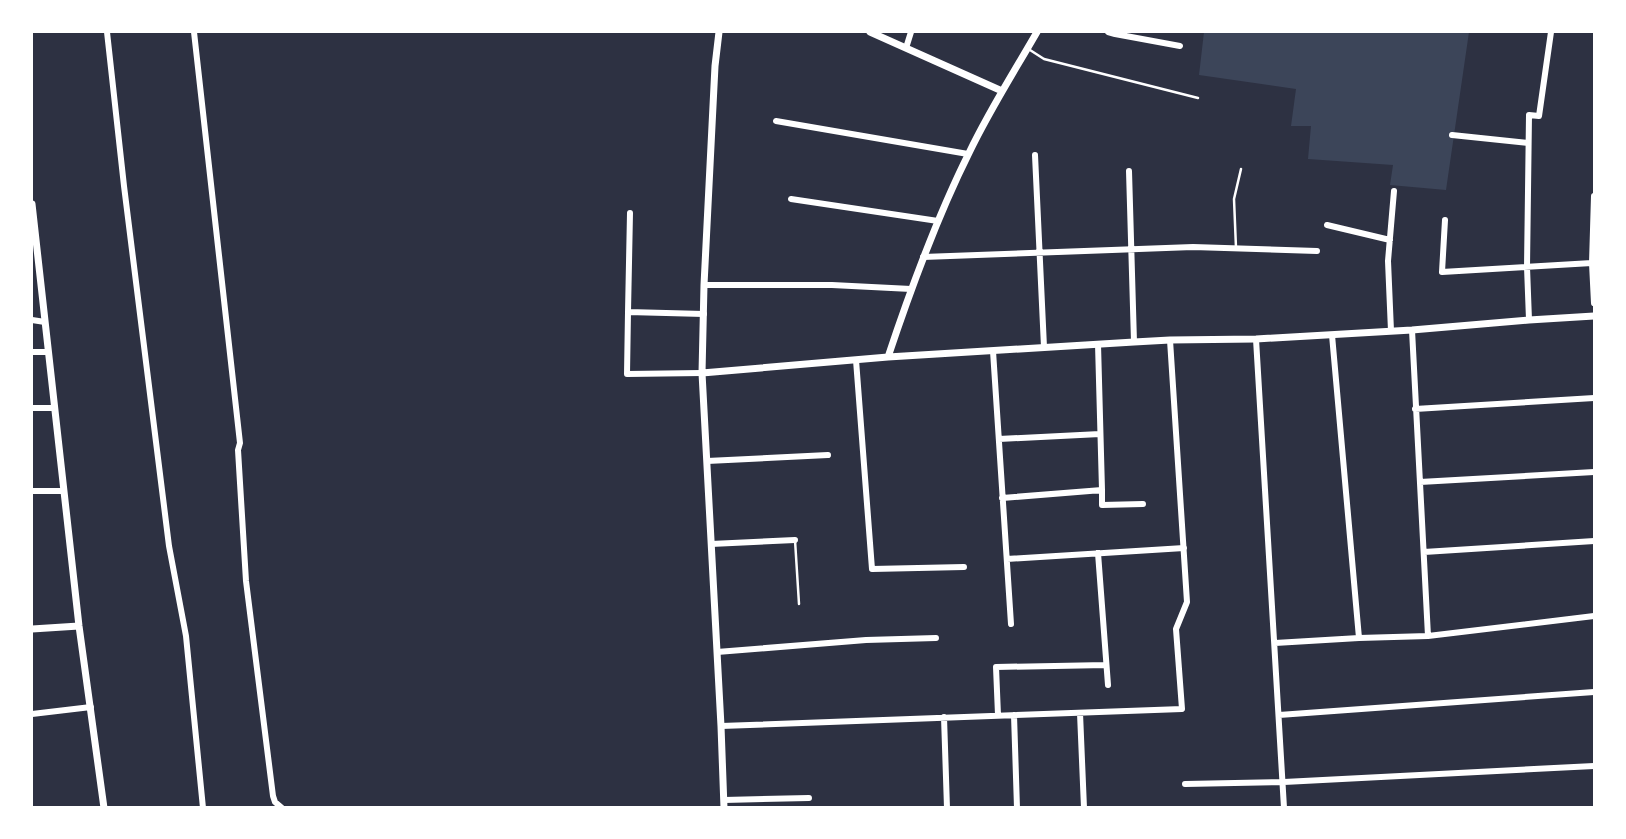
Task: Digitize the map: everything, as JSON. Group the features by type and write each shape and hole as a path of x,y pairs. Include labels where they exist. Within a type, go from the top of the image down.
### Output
{"street":[{"path":"107,32 169,547 186,636 203,807"},
{"path":"194,32 240,443 238,450 246,581 273,796 275,802 282,807"},
{"path":"719,32 704,285 702,373 724,804 809,798"},
{"path":"870,32 1002,91"},
{"path":"906,48 911,32"},
{"path":"888,358 923,257 968,154 1037,32"},
{"path":"1108,32 1180,46"},
{"path":"1529,320 1529,115 1539,116 1551,32"},
{"path":"776,121 968,154"},
{"path":"1452,135 1528,143"},
{"path":"1035,155 1044,347"},
{"path":"1129,171 1134,342"},
{"path":"1391,331 1388,261 1394,191"},
{"path":"1594,196 1594,303"},
{"path":"791,199 939,221"},
{"path":"32,204 35,269 45,322 79,626 104,807"},
{"path":"630,213 627,374 702,373 1044,347 1332,335 1594,316"},
{"path":"1445,220 1442,272 1592,263"},
{"path":"1327,225 1390,240"},
{"path":"923,257 1193,247 1317,250"},
{"path":"704,285 832,285 911,289"},
{"path":"628,312 704,314"},
{"path":"32,320 45,322"},
{"path":"1412,330 1428,636"},
{"path":"1332,335 1359,638"},
{"path":"1256,339 1284,807"},
{"path":"722,726 1182,709 1176,629 1187,602 1170,340"},
{"path":"1098,344 1102,505 1143,504"},
{"path":"993,351 1011,624"},
{"path":"32,352 48,352"},
{"path":"856,360 873,569 964,568"},
{"path":"1415,409 1594,398"},
{"path":"32,408 55,408"},
{"path":"999,439 1100,434"},
{"path":"707,461 828,455"},
{"path":"1420,482 1594,472"},
{"path":"1002,498 1102,490"},
{"path":"32,491 64,491"},
{"path":"711,544 795,540"},
{"path":"1424,552 1594,541"},
{"path":"1007,559 1184,548"},
{"path":"1098,553 1108,685"},
{"path":"1275,643 1428,636 1594,616"},
{"path":"32,629 79,626"},
{"path":"717,652 866,640 936,638"},
{"path":"998,715 996,667 1106,665"},
{"path":"1279,715 1594,692"},
{"path":"32,714 91,707"},
{"path":"1080,713 1084,807"},
{"path":"1014,715 1017,807"},
{"path":"944,717 947,807"},
{"path":"1185,785 1594,766"}],"lane":[{"path":"1027,48 1044,59 1198,98"},
{"path":"1236,248 1234,199 1241,169"},
{"path":"795,540 799,604"}],"shaded area":[{"path":"1204,32 1469,32 1446,190 1390,185 1393,165 1308,159 1311,126 1291,126 1296,89 1199,75"}]}
